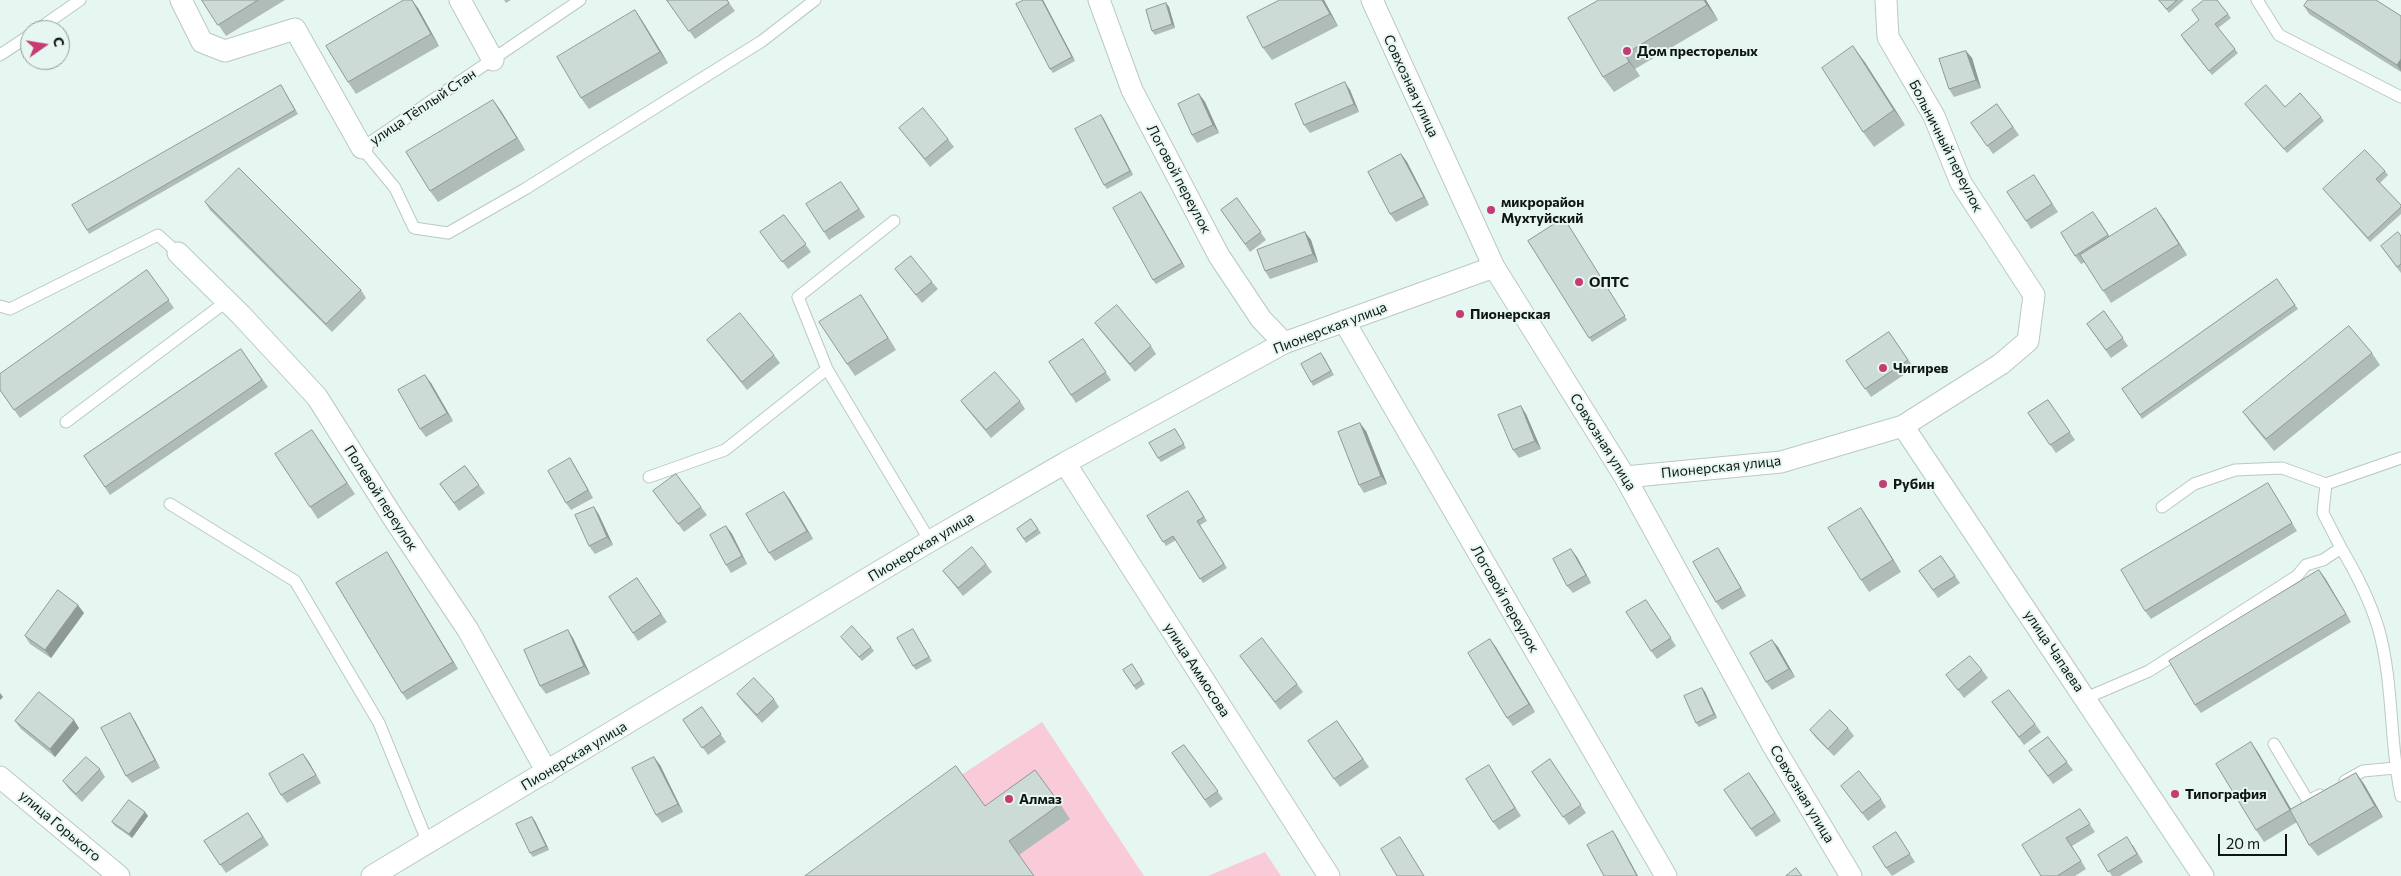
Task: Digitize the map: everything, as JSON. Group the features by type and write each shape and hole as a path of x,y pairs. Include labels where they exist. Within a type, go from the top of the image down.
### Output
{"street":[{"name":"улица Тёплый Стан","path":"182,0 202,42 225,51 295,29 362,148"},
{"path":"460,0 493,60"},
{"name":"Логовой переулок","path":"1099,0 1132,90 1219,256 1261,319 1284,343"},
{"name":"Совхозная улица","path":"1372,0 1494,267 1625,476 1772,744 1851,876"},
{"name":"Больничный переулок","path":"1886,0 1888,37 1934,116 1961,183 2034,295 2028,341 2000,364 1903,426"},
{"name":"Полевой переулок","path":"178,253 227,301 317,397 394,519 468,630 547,772"},
{"name":"Пионерская улица","path":"372,876 930,541 1284,343 1494,267"},
{"name":"Логовой переулок","path":"1344,321 1666,876"},
{"name":"Пионерская улица","path":"1625,476 1781,462 1903,426"},
{"name":"улица Чапаева","path":"1903,426 2203,876"},
{"name":"улица Аммосова","path":"1065,464 1329,876"},
{"name":"улица Горького","path":"0,778 119,876"}],"lane":[{"path":"51,20 80,0"},
{"name":"улица Тёплый Стан","path":"362,148 580,0"},
{"path":"362,148 395,188 414,228 448,233 526,189 753,46 815,0"},
{"path":"2257,0 2279,35 2401,96"},
{"path":"0,55 20,42"},
{"path":"894,221 798,297 827,369 930,541"},
{"path":"0,306 10,309 158,235 178,253"},
{"path":"66,422 227,301"},
{"path":"650,477 725,450 827,369"},
{"path":"2162,507 2194,484 2234,470 2282,468 2326,484 2401,458"},
{"path":"2326,484 2323,513 2362,583 2378,628 2386,672 2395,768 2401,796"},
{"path":"170,504 295,581 379,723 428,843"},
{"path":"2086,698 2149,671 2297,576 2306,565 2323,560 2341,548"},
{"path":"2274,744 2308,801 2363,771 2395,768"}],"shaded area":[{"name":"Алмаз","path":"1042,722 1144,876 807,876"},
{"path":"1265,852 1281,876 1208,876"}],"building":[{"path":"202,0 258,0 218,25"},
{"path":"404,0 412,0 431,34 348,82 326,46"},
{"path":"667,0 727,0 729,3 689,31"},
{"path":"1024,0 1042,0 1072,57 1050,69 1016,4"},
{"path":"1280,0 1322,0 1330,14 1263,48 1247,17"},
{"name":"Дом престорелых","path":"1599,0 1704,0 1707,5 1625,54 1629,62 1603,77 1568,18"},
{"path":"2159,0 2177,0 2167,9"},
{"path":"2204,0 2217,0 2228,14 2215,24 2235,49 2209,71 2181,35 2199,20 2192,10"},
{"path":"2308,0 2376,0 2401,16 2401,59 2397,65 2304,6"},
{"path":"1166,3 1172,24 1152,31 1146,10"},
{"path":"635,10 660,52 581,98 557,57"},
{"path":"1853,46 1894,110 1863,132 1822,68"},
{"path":"1966,51 1976,80 1949,89 1939,59"},
{"path":"1345,82 1354,104 1304,125 1295,104"},
{"path":"281,85 295,110 87,230 72,205"},
{"path":"2266,85 2285,107 2300,93 2321,117 2284,149 2245,104"},
{"path":"1199,94 1213,125 1192,135 1178,104"},
{"path":"493,100 517,138 430,191 406,152"},
{"path":"1997,104 2013,127 1987,146 1971,123"},
{"path":"923,108 948,139 925,159 899,128"},
{"path":"1101,115 1130,171 1104,185 1075,129"},
{"path":"2365,150 2385,171 2376,179 2401,205 2368,238 2323,189"},
{"path":"1401,154 1424,197 1390,214 1368,172"},
{"path":"239,168 361,290 326,324 205,202"},
{"path":"2034,175 2052,204 2026,221 2007,192"},
{"path":"841,182 859,209 824,232 806,204"},
{"path":"1141,192 1182,263 1153,280 1113,208"},
{"path":"1237,198 1261,232 1245,244 1221,210"},
{"path":"2156,208 2179,244 2103,291 2080,255"},
{"path":"2093,212 2108,235 2075,256 2061,233"},
{"path":"784,215 806,244 782,262 760,232"},
{"name":"ОПТС","path":"1564,218 1625,316 1589,338 1528,241"},
{"path":"1305,232 1313,254 1265,271 1257,250"},
{"path":"2398,232 2401,236 2401,264 2397,267 2381,246"},
{"path":"911,256 932,282 916,295 895,269"},
{"path":"147,270 169,300 14,410 0,390 0,374"},
{"path":"2277,279 2295,305 2140,415 2122,389"},
{"path":"861,295 888,338 847,364 819,322"},
{"path":"1117,305 1151,346 1130,364 1095,323"},
{"path":"2104,311 2123,338 2106,350 2087,324"},
{"path":"740,313 774,355 742,382 707,340"},
{"path":"2349,326 2372,353 2266,439 2243,412"},
{"name":"Чигирев","path":"1889,332 1908,360 1865,389 1846,361"},
{"path":"1083,339 1106,372 1071,395 1049,362"},
{"path":"241,349 262,380 105,487 84,456"},
{"path":"1321,353 1331,371 1311,382 1301,364"},
{"path":"995,372 1020,401 986,430 961,401"},
{"path":"425,375 447,413 420,429 398,390"},
{"path":"2048,400 2070,432 2050,445 2028,413"},
{"path":"1521,406 1535,441 1513,450 1498,415"},
{"path":"1360,423 1381,476 1359,485 1338,432"},
{"path":"1175,429 1184,444 1158,458 1149,443"},
{"path":"312,430 347,483 310,507 275,454"},
{"path":"570,458 588,490 566,503 548,471"},
{"path":"465,466 479,485 454,503 440,484"},
{"path":"676,474 701,507 678,524 653,491"},
{"path":"2268,483 2292,523 2145,611 2121,570"},
{"path":"1188,491 1204,517 1197,521 1224,564 1200,579 1173,536 1163,542 1147,516"},
{"path":"784,492 807,531 769,553 746,514"},
{"path":"594,507 607,537 589,546 575,515"},
{"path":"1861,508 1893,560 1861,580 1828,528"},
{"path":"1031,519 1038,529 1024,539 1017,529"},
{"path":"726,526 742,556 726,565 710,535"},
{"path":"972,547 986,564 958,588 943,571"},
{"path":"1718,548 1741,588 1716,602 1693,562"},
{"path":"1571,549 1586,575 1567,586 1553,559"},
{"path":"387,552 453,662 402,693 336,583"},
{"path":"1941,556 1955,576 1933,590 1919,571"},
{"path":"2319,570 2346,614 2195,705 2169,661"},
{"path":"637,578 661,614 633,633 609,597"},
{"path":"58,590 78,605 45,650 25,636"},
{"path":"1646,600 1671,638 1651,651 1626,612"},
{"path":"852,626 871,647 859,657 841,637"},
{"path":"913,629 929,657 913,666 897,638"},
{"path":"568,630 584,666 540,686 524,650"},
{"path":"1262,638 1297,684 1275,702 1240,656"},
{"path":"1490,639 1529,704 1507,718 1468,653"},
{"path":"1772,640 1789,669 1766,682 1750,653"},
{"path":"1970,656 1982,670 1958,690 1946,675"},
{"path":"1132,664 1142,680 1134,686 1123,670"},
{"path":"754,678 774,699 757,715 737,694"},
{"path":"1702,688 1714,714 1696,723 1684,696"},
{"path":"2009,690 2035,724 2019,737 1992,702"},
{"path":"39,692 74,720 50,749 15,721"},
{"path":"702,707 721,734 702,748 683,720"},
{"path":"1830,710 1848,728 1828,749 1810,730"},
{"path":"130,713 155,760 126,776 101,728"},
{"path":"1337,721 1363,759 1334,779 1308,741"},
{"path":"2048,737 2067,762 2048,776 2029,751"},
{"path":"2251,742 2290,810 2256,830 2216,764"},
{"path":"1184,745 1218,791 1205,800 1172,753"},
{"path":"303,754 316,775 281,795 269,774"},
{"path":"86,757 100,769 76,794 63,781"},
{"path":"654,757 678,804 656,815 632,768"},
{"path":"1550,759 1581,805 1563,817 1532,772"},
{"path":"1489,765 1515,808 1493,822 1466,779"},
{"path":"956,766 985,806 1035,770 1060,804 1009,841 1034,876 805,876"},
{"path":"1859,771 1881,799 1862,813 1841,786"},
{"path":"1749,773 1775,813 1751,829 1724,790"},
{"path":"2356,773 2375,806 2309,845 2290,810"},
{"path":"129,800 145,812 129,834 112,822"},
{"path":"2080,809 2090,824 2066,838 2081,861 2057,876 2041,876 2022,845"},
{"path":"248,813 263,837 220,865 204,841"},
{"path":"532,817 546,846 530,853 516,824"},
{"path":"1613,831 1637,876 1604,876 1587,845"},
{"path":"1896,832 1910,854 1886,868 1873,847"},
{"path":"1400,837 1424,876 1397,876 1381,849"},
{"path":"2127,837 2137,854 2108,872 2098,855"},
{"path":"1796,868 1802,876 1786,876"}],"place":[{"name":"Дом престорелых","path":"1627,51"},
{"name":"микрорайон Мухтуйский","path":"1491,210"},
{"name":"ОПТС","path":"1579,282"},
{"name":"Пионерская","path":"1460,314"},
{"name":"Чигирев","path":"1883,368"},
{"name":"Рубин","path":"1883,484"},
{"name":"Типография","path":"2175,794"},
{"name":"Алмаз","path":"1009,799"}]}
